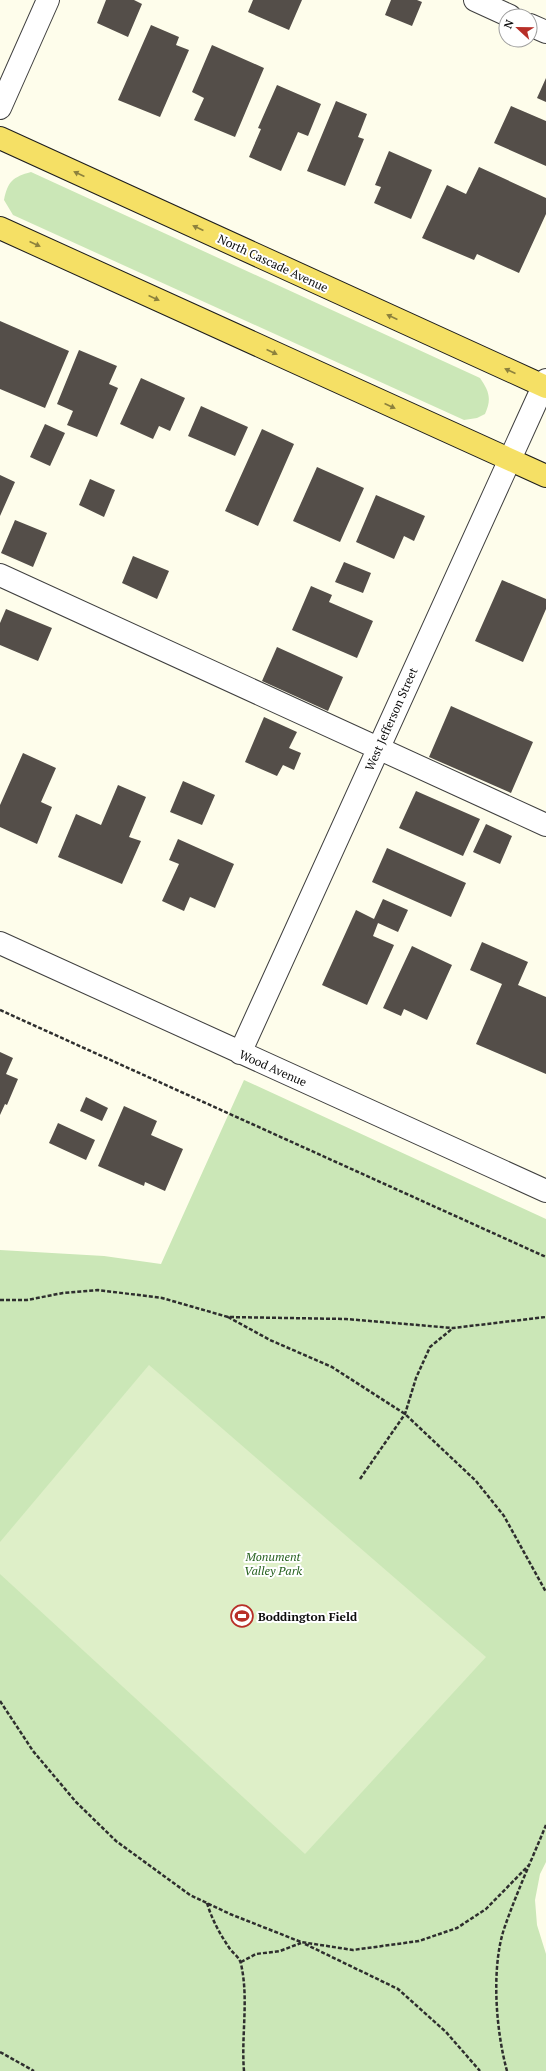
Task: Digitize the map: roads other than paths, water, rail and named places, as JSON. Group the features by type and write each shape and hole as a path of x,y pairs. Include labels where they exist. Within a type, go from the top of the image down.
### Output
{"main road":[{"name":"North Cascade Avenue","path":"0,138 545,384"},
{"path":"0,228 546,476"}],"street":[{"path":"0,108 48,0"},
{"path":"475,0 498,11"},
{"name":"West Jefferson Street","path":"240,1053 509,460 545,384"},
{"path":"0,575 546,825"},
{"name":"Wood Avenue","path":"0,943 546,1191"}],"place":[{"name":"Boddington Field","path":"242,1616"}],"park label":[{"name":"Monument Valley Park","path":"273,1563"}]}
